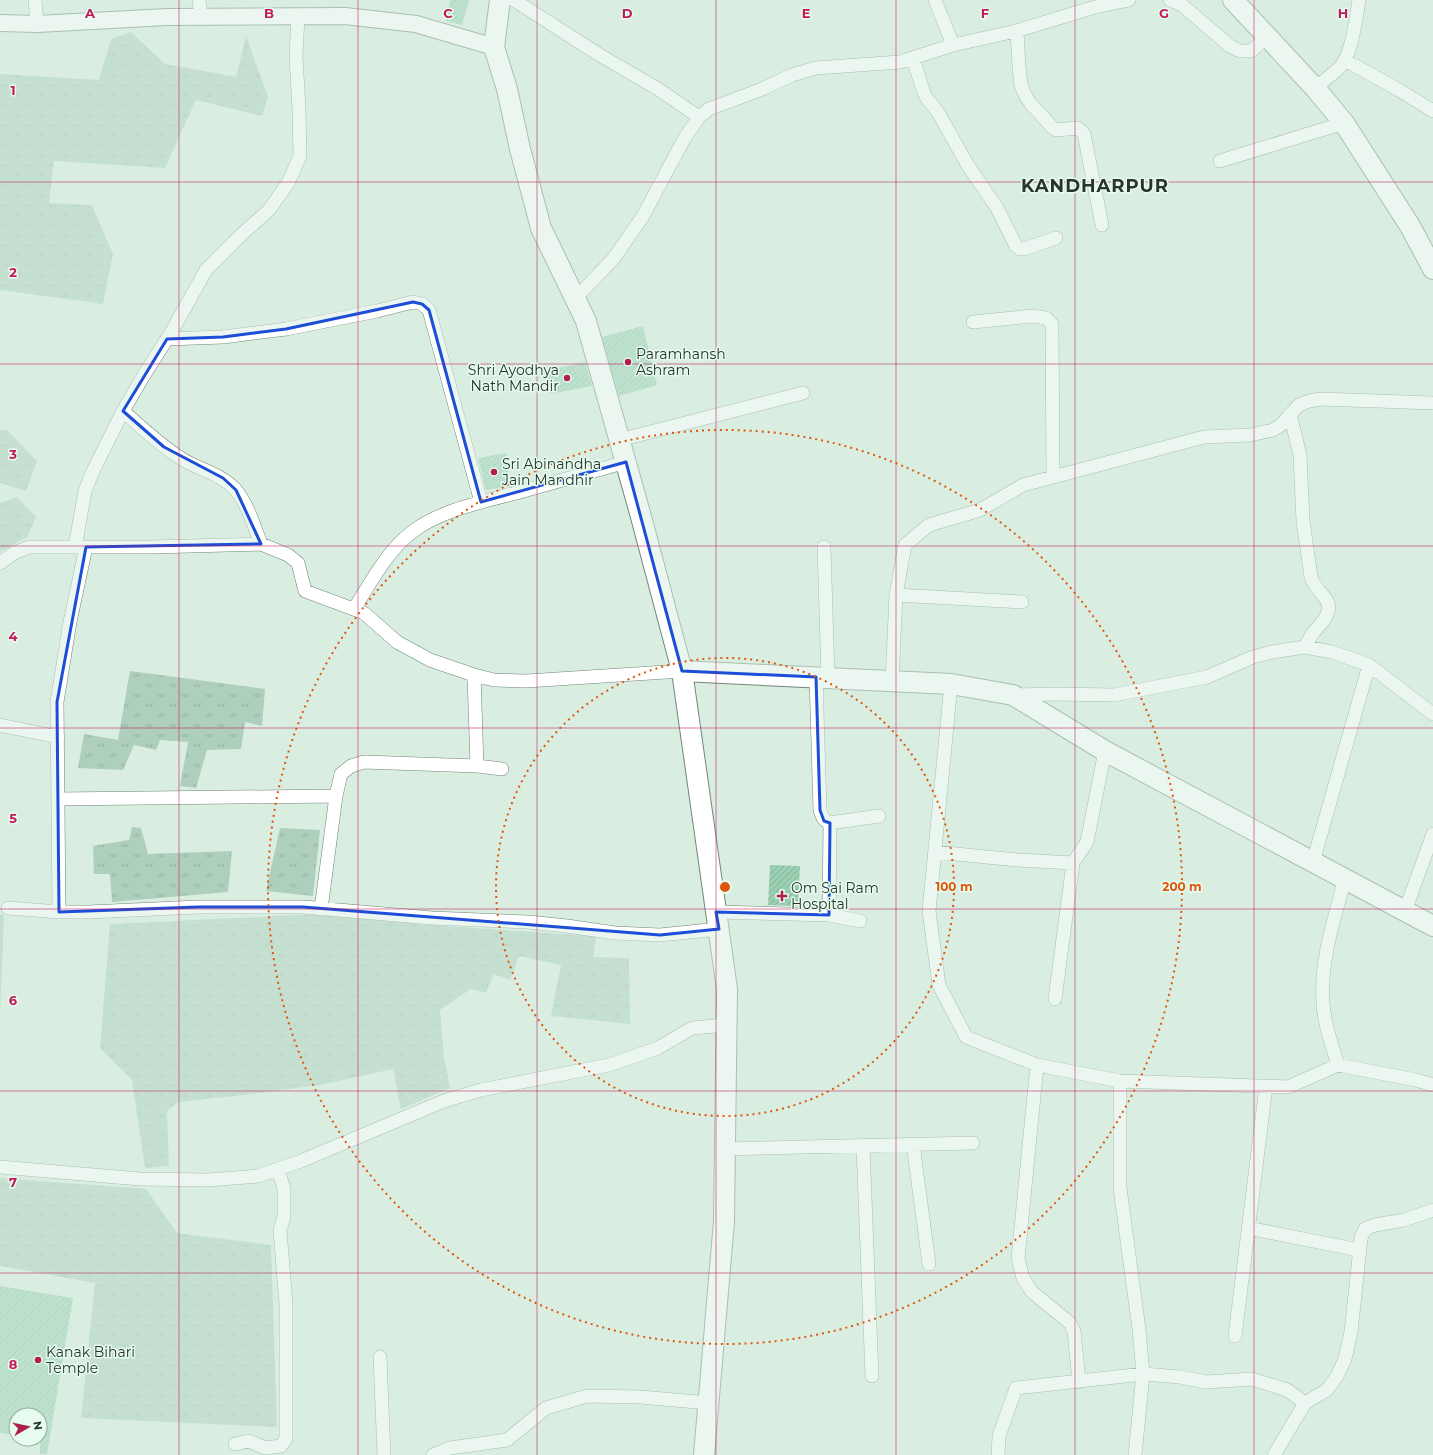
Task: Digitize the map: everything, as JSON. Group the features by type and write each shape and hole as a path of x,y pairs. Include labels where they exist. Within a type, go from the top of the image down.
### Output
{"main road":[{"path":"1233,0 1315,88 1344,122 1410,226 1433,269"},
{"path":"506,1 494,47 507,89 520,149 541,228 586,321 626,462 682,671 718,920 727,989 724,1221 704,1455"},
{"path":"682,671 951,684 1013,695 1105,751 1433,926"}],"street":[{"path":"35,0 37,24"},
{"path":"200,0 200,17"},
{"path":"936,0 953,45"},
{"path":"576,299 614,258 643,216 684,138 699,117 709,109 762,89 792,75 816,68 900,62 953,45 1017,31 1095,7 1129,0"},
{"path":"1170,0 1182,5 1230,46 1240,51 1251,51 1267,37"},
{"path":"1315,88 1340,68 1345,60 1349,51 1359,0"},
{"path":"506,1 658,90 699,117"},
{"path":"0,23 37,24 167,17 345,16 416,24 494,47"},
{"path":"59,912 57,702 80,547 85,491 93,470 123,411 167,339 206,270 241,235 269,210 288,183 300,156 296,56 298,17"},
{"path":"1017,31 1021,85 1025,95 1039,114 1054,129 1078,128 1084,134 1102,225"},
{"path":"913,58 923,90 930,103 939,114 967,164 997,208 1016,246 1024,248 1056,238"},
{"path":"1345,60 1433,111"},
{"path":"1220,161 1344,122"},
{"path":"167,339 223,337 286,329 377,311 413,302 422,304 429,310 481,502"},
{"path":"973,322 1032,316 1046,318 1052,324 1053,477"},
{"path":"619,440 803,393"},
{"path":"892,681 896,595 905,546 929,525 980,510 1023,485 1204,438 1250,435 1274,430 1281,425 1299,406 1309,401 1321,399 1433,403"},
{"path":"123,411 164,447 184,460 223,478 236,490 246,506 261,544"},
{"path":"1290,414 1300,455 1303,521 1311,577 1313,584 1328,603 1326,617 1312,634 1305,647"},
{"path":"354,609 375,575 394,549 412,532 434,518 481,502 626,462"},
{"path":"0,563 14,553 29,547 261,544 288,555 298,563 305,591 364,613 397,642 430,660 474,675 494,680 526,681 682,671"},
{"path":"824,547 820,810 824,821 830,823 880,816"},
{"path":"896,595 1022,602"},
{"path":"1013,695 1114,695 1207,677 1253,657 1272,652 1305,647 1332,652 1369,665 1433,714"},
{"path":"1313,862 1369,665"},
{"path":"474,675 477,766"},
{"path":"951,684 929,911 939,985 966,1037 1037,1065 1120,1081 1288,1087 1338,1065 1416,1080 1433,1085"},
{"path":"0,725 58,737"},
{"path":"1055,999 1073,862 1087,842 1105,751"},
{"path":"321,909 336,796 341,774 351,766 364,762 502,768"},
{"path":"58,799 336,796"},
{"path":"829,915 830,823"},
{"path":"1405,911 1433,834"},
{"path":"935,852 1018,860 1073,862"},
{"path":"1338,1065 1325,1022 1322,1002 1325,954 1345,879"},
{"path":"8,908 59,912 89,912 198,907 303,907 432,918 528,922 615,933 660,934 718,920 829,915 860,921"},
{"path":"0,1167 140,1179 208,1180 258,1176 359,1137 444,1101 481,1090 609,1065 658,1048 692,1028 727,1025"},
{"path":"1037,1065 1018,1258 1023,1278 1032,1292 1070,1323 1074,1331 1079,1382"},
{"path":"1120,1081 1120,1188 1139,1329 1143,1374 1135,1455"},
{"path":"1235,1336 1266,1086"},
{"path":"725,1149 973,1143"},
{"path":"913,1144 929,1264"},
{"path":"862,1146 872,1376"},
{"path":"235,1444 249,1441 265,1448 282,1446 286,1439 286,1305 280,1230 284,1217 284,1190 278,1169"},
{"path":"1274,1455 1305,1403 1327,1390 1337,1376 1345,1359 1351,1332 1359,1250 1361,1238 1365,1229 1375,1225 1404,1220 1433,1210"},
{"path":"1248,1228 1359,1250"},
{"path":"380,1357 384,1455"},
{"path":"998,1455 999,1436 1016,1388 1143,1374 1180,1377 1206,1382 1252,1379 1287,1390 1305,1403"},
{"path":"433,1455 450,1448 507,1440 546,1408 587,1396 640,1397 708,1403"}],"highlighted area":[{"path":"413,302 422,304 429,310 481,502 626,462 682,671 816,677 820,810 824,821 830,823 829,915 716,912 719,929 660,935 303,907 198,907 59,912 57,702 86,547 261,544 236,490 223,478 164,447 123,411 167,339 223,337 286,329"}],"green space":[{"path":"131,32 165,64 236,77 246,36 268,97 262,116 196,100 165,168 54,161 49,203 92,205 113,254 103,304 0,290 0,74 99,80 111,39"},
{"path":"0,430 7,430 37,461 26,491 0,483"},
{"path":"17,497 36,517 27,537 0,552 0,503"},
{"path":"130,671 265,689 262,726 245,722 241,749 207,750 196,788 180,786 188,742 160,740 156,750 134,745 123,770 78,768 84,734 118,740"},
{"path":"132,827 141,828 148,854 232,851 228,892 112,902 110,874 94,874 93,846 129,840"},
{"path":"280,828 320,830 313,896 266,891"},
{"path":"0,914 4,915 0,1015"},
{"path":"317,914 428,925 596,936 593,957 629,958 630,1024 551,1016 561,965 519,956 510,980 494,974 486,993 471,989 440,1010 444,1056 450,1088 401,1109 393,1069 320,1085 178,1102 167,1111 169,1166 145,1168 132,1080 100,1048 110,924"},
{"path":"0,1178 146,1189 177,1233 271,1245 277,1427 81,1418 95,1283 0,1266"}],"building":[{"path":"450,0 469,0 462,25 446,21"},
{"name":"Paramhansh Ashram","path":"643,326 657,385 619,396 602,337"},
{"name":"Shri Ayodhya Nath Mandir","path":"585,362 592,386 550,394 545,371"},
{"name":"Sri Abinandha Jain Mandhir","path":"506,453 509,486 486,490 478,458"},
{"path":"770,865 800,866 798,906 768,905"},
{"path":"0,1286 73,1298 47,1454 40,1454 40,1447 48,1447 48,1407 8,1407 8,1434 0,1433"}],"place":[{"name":"Paramhansh Ashram","path":"628,362"},
{"name":"Shri Ayodhya Nath Mandir","path":"567,378"},
{"name":"Sri Abinandha Jain Mandhir","path":"494,472"},
{"name":"Om Sai Ram Hospital","path":"782,896"},
{"name":"Kanak Bihari Temple","path":"38,1360"}],"district":[{"name":"KANDHARPUR","path":"1095,186"}]}
